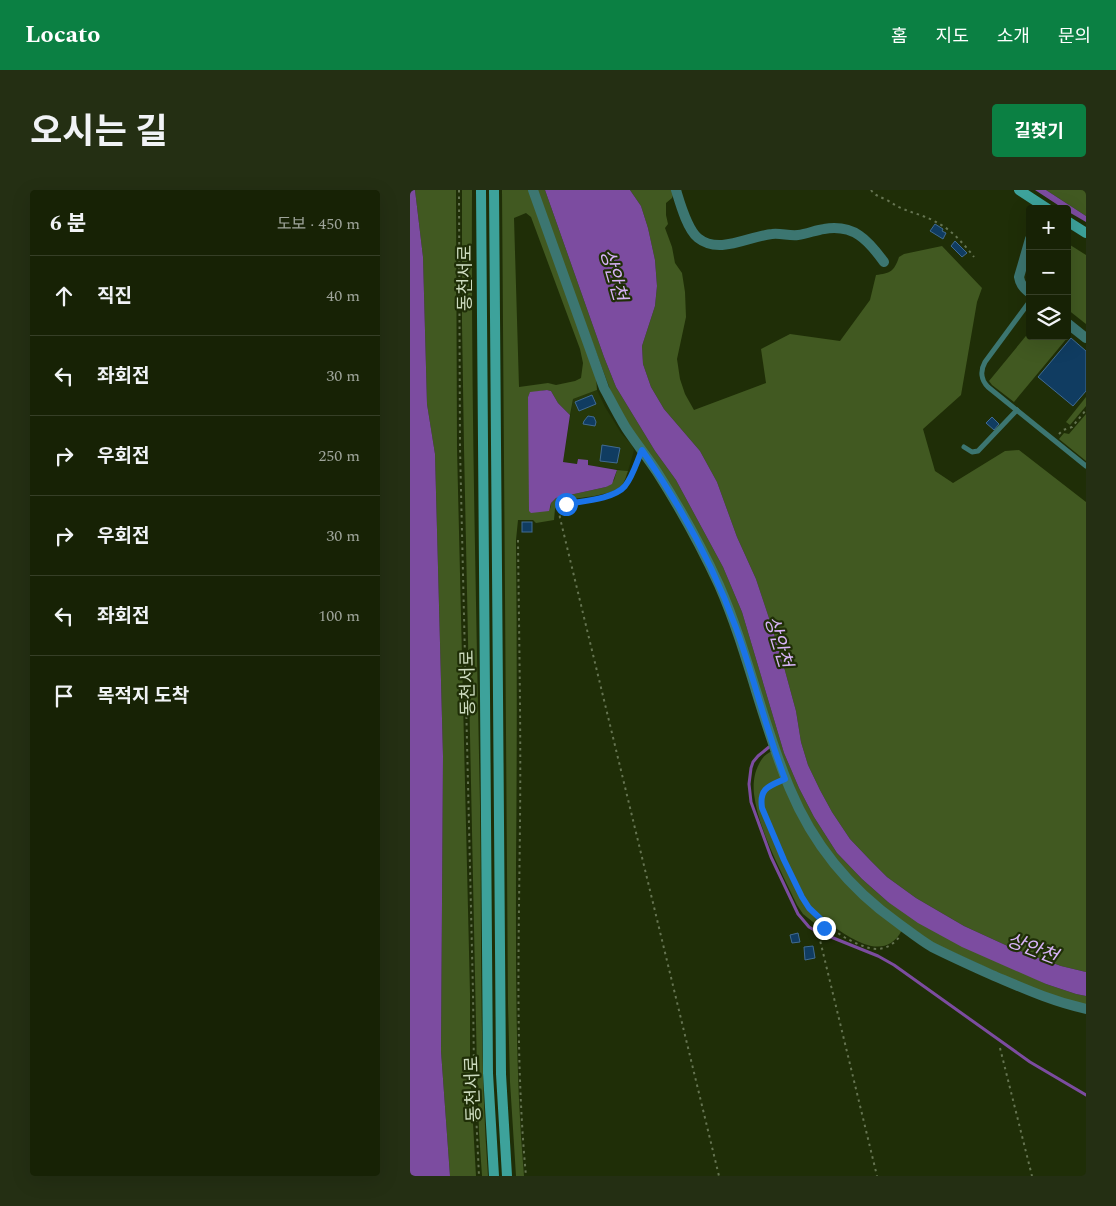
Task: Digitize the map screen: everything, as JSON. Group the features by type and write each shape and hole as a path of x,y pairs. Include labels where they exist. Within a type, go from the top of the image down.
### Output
{"main road":[{"name":"동천서로","path":"481,190 488,1073 494,1176"},
{"name":"동천서로","path":"494,190 501,1074 507,1176"},
{"path":"1019,190 1040,205"},
{"path":"1071,224 1086,233"}],"street":[{"path":"532,190 604,388 618,416 686,519 724,596 785,779 801,814 826,853 840,871 870,902 930,946 1030,992 1086,1009"},
{"path":"676,190 682,211 696,237 708,243 723,244 772,234 798,235 824,229 843,228 859,235 875,250 884,262"},
{"path":"1026,253 1019,277 1026,289"},
{"path":"1071,326 1086,338"}],"lane":[{"path":"1026,306 985,362 982,371 986,384 1086,466"},
{"path":"964,447 972,452 978,451 1017,410"}],"path":[{"path":"459,190 460,448 474,1071 479,1176"},
{"path":"871,190 875,195 901,208 936,221 958,239 974,258"},
{"path":"1054,440 1063,430 1072,427 1086,410"},
{"path":"642,450 629,481 622,490 603,497 566,504 562,506 559,513 719,1176"},
{"path":"518,540 520,786 519,1037 526,1176"},
{"path":"785,779 773,784 762,793 760,799 784,860 809,908 827,925 852,942 867,948 884,948 892,945 906,929"},
{"path":"827,925 819,936 877,1176"},
{"path":"1000,1048 1032,1176"}],"shaded area":[{"path":"415,190 456,190 457,448 470,993 470,1071 476,1176 450,1176 441,1051 443,756 435,454 427,404 423,257"},
{"path":"462,190 472,190 473,421 482,1037 488,1176 482,1176 477,1071 464,448"},
{"path":"502,190 529,190 596,377 597,390 573,399 570,415 558,403 551,391 530,393 528,397 551,509 551,503 556,498 606,487 614,480 617,470 628,471 621,486 615,490 559,503 555,509 554,520 536,523 533,520 518,520 516,540 516,982 519,1099 524,1176 516,1176 510,1082","holes":["526,213 531,217 580,349 583,363 581,378 575,381 556,385 548,383 519,387 514,218"]},
{"path":"535,190 545,190 616,387 655,451 676,480 723,567 742,612 784,753 814,817 837,853 888,902 1046,984 1086,996 1086,1006 1051,997 933,943 873,901 829,852 790,786 734,615 613,397"},
{"path":"630,190 672,190 672,198 666,203 668,224 665,228 672,247 675,263 682,273 686,317 677,359 680,379 685,394 694,410 766,383 761,349 790,334 840,341 870,300 876,275 891,271 899,257 904,254 942,246 982,288 977,302 961,395 923,429 935,471 953,483 1005,451 1019,450 1086,502 1086,972 1061,966 1012,948 964,926 916,898 887,877 871,861 850,839 832,812 808,765 801,742 796,711 770,621 756,579 737,537 717,482 700,451 664,409 651,387 643,364 642,346 655,306 657,286 655,260 648,228 641,206"},
{"path":"1046,190 1086,190 1086,216"},
{"path":"1071,246 1086,255 1086,324 1071,312"},
{"path":"1026,336 1026,340 1066,340 1014,402 989,381"},
{"path":"597,390 621,433 634,450 628,471 587,465 578,459 577,464 563,462 573,399"},
{"path":"1086,397 1086,406 1070,425 1066,422"},
{"path":"1086,414 1086,461 1059,439 1064,433 1069,434"},
{"path":"773,751 812,837 902,930 894,940 885,945 865,944 844,934 826,921 821,926 818,926 803,914 797,905 765,836 756,808 754,779 757,767 764,756"}],"water":[{"path":"410,190 415,190 423,257 427,404 435,454 443,756 441,1051 450,1176 410,1176"},
{"name":"상안천","path":"545,190 630,190 641,206 655,260 657,286 655,306 642,346 643,364 651,387 664,409 700,451 717,482 737,537 756,579 770,621 796,711 801,742 808,765 832,812 850,839 887,877 916,898 964,926 1012,948 1061,966 1086,972 1086,996 1046,984 962,947 918,923 888,902 837,853 814,817 784,753 742,612 723,567 676,480 655,451 616,387"},
{"path":"1035,190 1046,190 1069,205 1058,205"},
{"path":"1071,206 1086,216 1086,222 1071,213"},
{"path":"551,391 558,403 570,415 563,462 577,464 578,459 588,460 588,465 617,470 612,484 606,487 556,498 551,503 549,511 531,513 529,511 528,397 530,392"}],"building":[{"path":"935,224 946,233 943,239 930,231"},
{"path":"955,241 967,253 962,257 951,246"},
{"path":"1071,338 1086,351 1086,391 1073,406 1038,377"},
{"path":"592,395 596,404 579,411 575,402"},
{"path":"588,416 594,417 595,426 583,424"},
{"path":"992,417 999,424 994,430 986,423"},
{"path":"602,445 620,448 617,463 600,461"},
{"path":"522,522 532,522 532,532 522,532"},
{"path":"798,933 800,942 792,943 790,935"},
{"path":"813,946 815,958 805,960 804,947"}],"waterway":[{"path":"769,747 758,756 751,768 749,784 751,802 771,857 798,914 809,927 878,956 894,965 1030,1062 1086,1095"}],"route":[{"path":"566,504 603,497 622,490 629,481 642,450 672,495 724,596 785,779 768,787 762,793 760,799 762,808 802,897 816,916 827,925 824,928"}]}
